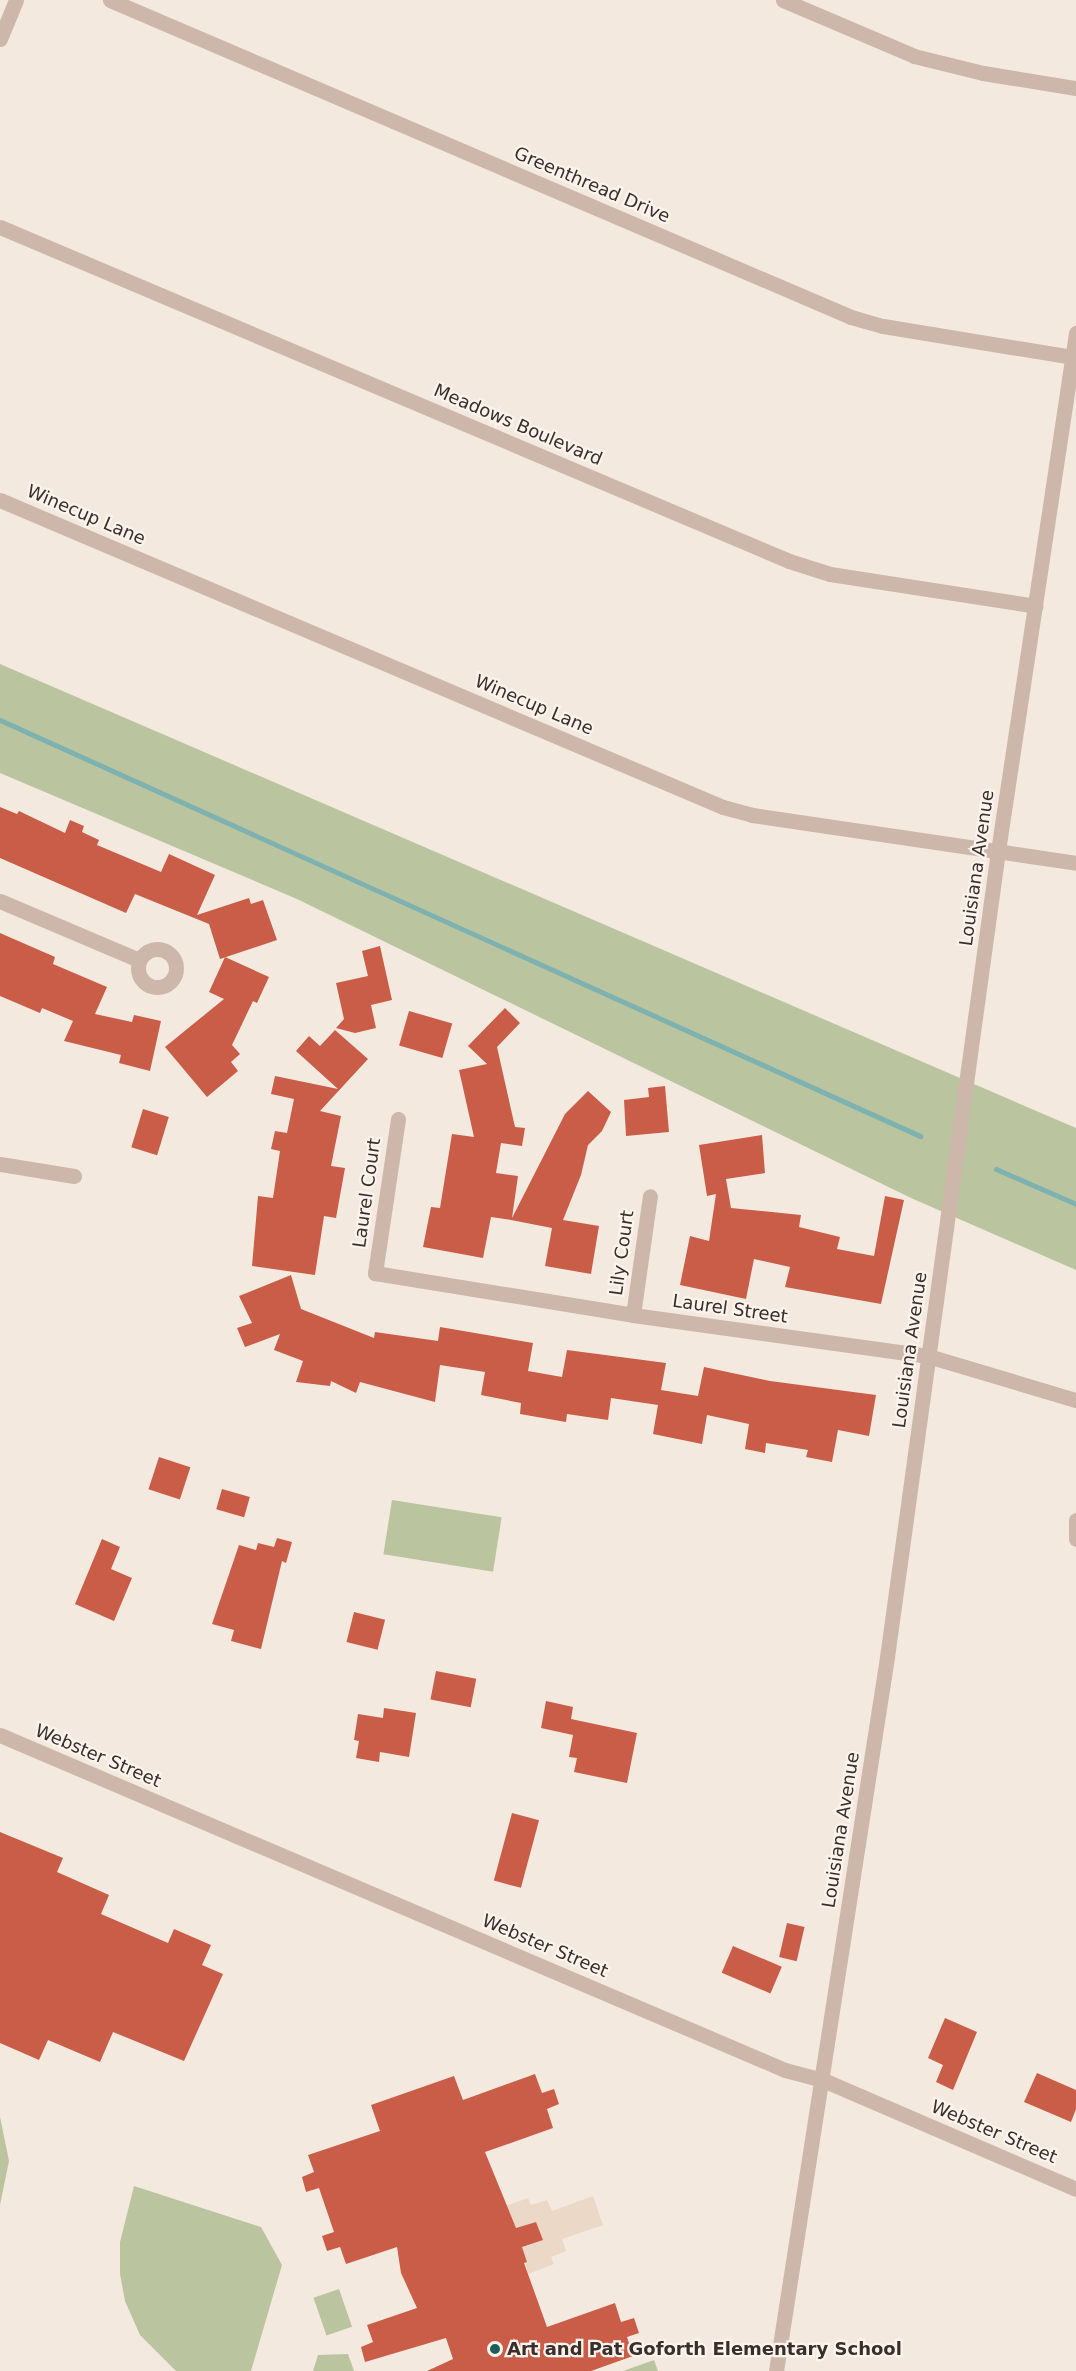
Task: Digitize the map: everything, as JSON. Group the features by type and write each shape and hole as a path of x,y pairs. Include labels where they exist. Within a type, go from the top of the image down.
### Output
{"street":[{"path":"0,39 16,0"},
{"name":"Greenthread Drive","path":"110,0 851,317 884,326 1073,357"},
{"path":"783,0 914,56 983,73 1076,88"},
{"name":"Meadows Boulevard","path":"0,227 789,561 830,574 1036,606"},
{"name":"Louisiana Avenue","path":"776,2371 823,2080 928,1356 998,851 1076,333"},
{"name":"Winecup Lane","path":"0,500 723,807 752,814 1076,863"},
{"path":"0,901 140,960"},
{"name":"Laurel Court","path":"375,1273 398,1119"},
{"path":"0,1164 74,1176"},
{"name":"Lily Court","path":"633,1315 650,1196"},
{"name":"Laurel Street","path":"375,1273 633,1315 928,1356 1076,1400"},
{"path":"1075,1539 1076,1520"},
{"name":"Webster Street","path":"0,1735 774,2065 823,2080 1076,2188"}],"green space":[{"path":"0,664 1076,1128 1076,1270 911,1198 297,899 0,773"},
{"path":"392,1500 502,1517 493,1572 383,1554"},
{"path":"0,2117 9,2161 0,2205"},
{"path":"134,2186 261,2227 282,2265 251,2371 176,2371 140,2335 125,2301 120,2274 120,2242"},
{"path":"339,2289 352,2327 326,2336 313,2298"},
{"path":"348,2354 354,2371 313,2371 318,2355"},
{"path":"654,2360 658,2371 623,2371"}],"shaded area":[{"path":"593,2196 603,2225 562,2239 566,2251 551,2257 554,2264 528,2274 522,2247 542,2239 536,2222 516,2228 505,2206 528,2198 531,2205 547,2200 552,2211"}],"building":[{"path":"0,807 17,814 19,811 65,833 70,820 84,826 82,832 99,840 97,845 161,872 169,854 215,875 197,915 249,898 251,904 263,900 277,940 220,959 209,924 135,894 126,913 0,858"},
{"path":"0,933 55,957 53,964 107,987 95,1014 132,1022 134,1015 161,1021 150,1071 119,1063 121,1055 64,1041 73,1021 42,1008 40,1013 0,996"},
{"path":"380,946 392,1000 371,1005 376,1028 355,1033 336,1028 344,1019 336,983 368,976 362,951"},
{"path":"225,957 269,977 257,1003 253,1001 232,1045 240,1054 231,1062 238,1071 207,1097 165,1047 224,999 209,992"},
{"path":"505,1008 520,1023 497,1047 515,1127 525,1128 522,1146 501,1143 496,1173 518,1176 512,1218 565,1114 588,1091 611,1112 602,1131 588,1145 581,1175 563,1220 599,1226 591,1274 545,1266 552,1228 511,1220 491,1217 483,1258 423,1247 431,1207 440,1208 452,1134 474,1137 459,1070 487,1064 468,1046"},
{"path":"409,1011 452,1023 442,1058 399,1046"},
{"path":"335,1030 368,1059 320,1111 341,1116 331,1166 345,1168 336,1218 324,1216 315,1275 252,1266 258,1196 273,1198 280,1151 271,1149 275,1131 287,1133 294,1099 271,1094 275,1076 338,1089 296,1051 309,1036 320,1046"},
{"path":"665,1086 669,1132 626,1136 624,1100 649,1097 648,1088"},
{"path":"143,1109 169,1117 157,1155 131,1147"},
{"path":"762,1135 765,1173 726,1179 731,1208 801,1215 799,1227 840,1237 837,1249 874,1256 885,1196 904,1200 881,1304 785,1287 790,1267 754,1259 746,1299 680,1285 690,1236 709,1241 716,1194 707,1196 699,1145"},
{"path":"291,1275 301,1309 374,1338 375,1332 438,1341 440,1327 533,1343 528,1371 562,1377 567,1350 666,1363 661,1390 698,1396 704,1367 770,1381 876,1395 869,1436 838,1430 832,1462 806,1457 808,1450 766,1443 765,1453 745,1449 749,1424 707,1415 702,1444 653,1434 658,1405 611,1398 608,1420 567,1414 566,1422 520,1414 521,1403 481,1395 485,1372 440,1365 435,1402 360,1382 356,1393 331,1381 330,1386 296,1382 303,1361 274,1350 280,1334 245,1347 237,1328 252,1323 239,1296"},
{"path":"159,1457 190,1467 180,1500 148,1489"},
{"path":"222,1489 250,1497 244,1517 216,1509"},
{"path":"277,1538 292,1542 286,1563 282,1561 261,1649 231,1641 234,1630 212,1624 239,1545 256,1550 258,1543 274,1547"},
{"path":"102,1539 120,1547 111,1569 132,1578 114,1621 75,1604"},
{"path":"354,1612 385,1620 378,1650 347,1642"},
{"path":"436,1671 476,1679 471,1707 430,1699"},
{"path":"546,1701 573,1707 571,1719 637,1733 627,1783 574,1772 577,1758 569,1757 573,1735 541,1728"},
{"path":"384,1708 416,1713 409,1757 380,1752 379,1762 356,1758 359,1741 354,1740 358,1714 383,1718"},
{"path":"512,1813 539,1820 521,1888 494,1881"},
{"path":"0,1832 63,1858 57,1872 109,1895 101,1914 168,1943 174,1929 211,1945 202,1965 223,1974 184,2061 113,2032 100,2062 48,2040 39,2060 0,2043"},
{"path":"787,1923 805,1927 797,1961 779,1957"},
{"path":"733,1946 782,1967 770,1993 722,1973"},
{"path":"945,2018 977,2032 953,2090 936,2082 943,2065 928,2058"},
{"path":"1037,2073 1076,2090 1076,2109 1071,2122 1024,2102"},
{"path":"535,2074 542,2093 554,2089 559,2104 547,2109 553,2128 485,2152 516,2228 536,2222 543,2240 522,2247 527,2262 524,2263 547,2327 615,2303 621,2322 634,2318 639,2333 627,2337 633,2356 591,2371 427,2371 453,2359 446,2338 365,2362 361,2347 373,2342 367,2325 417,2308 401,2273 397,2247 346,2264 340,2247 327,2251 322,2236 334,2232 319,2188 306,2192 302,2177 314,2172 308,2155 380,2131 371,2105 454,2076 463,2100"}],"waterway":[{"path":"0,720 920,1136"},
{"path":"996,1169 1076,1204"}],"place":[{"name":"Art and Pat Goforth Elementary School","path":"495,2349"}]}
